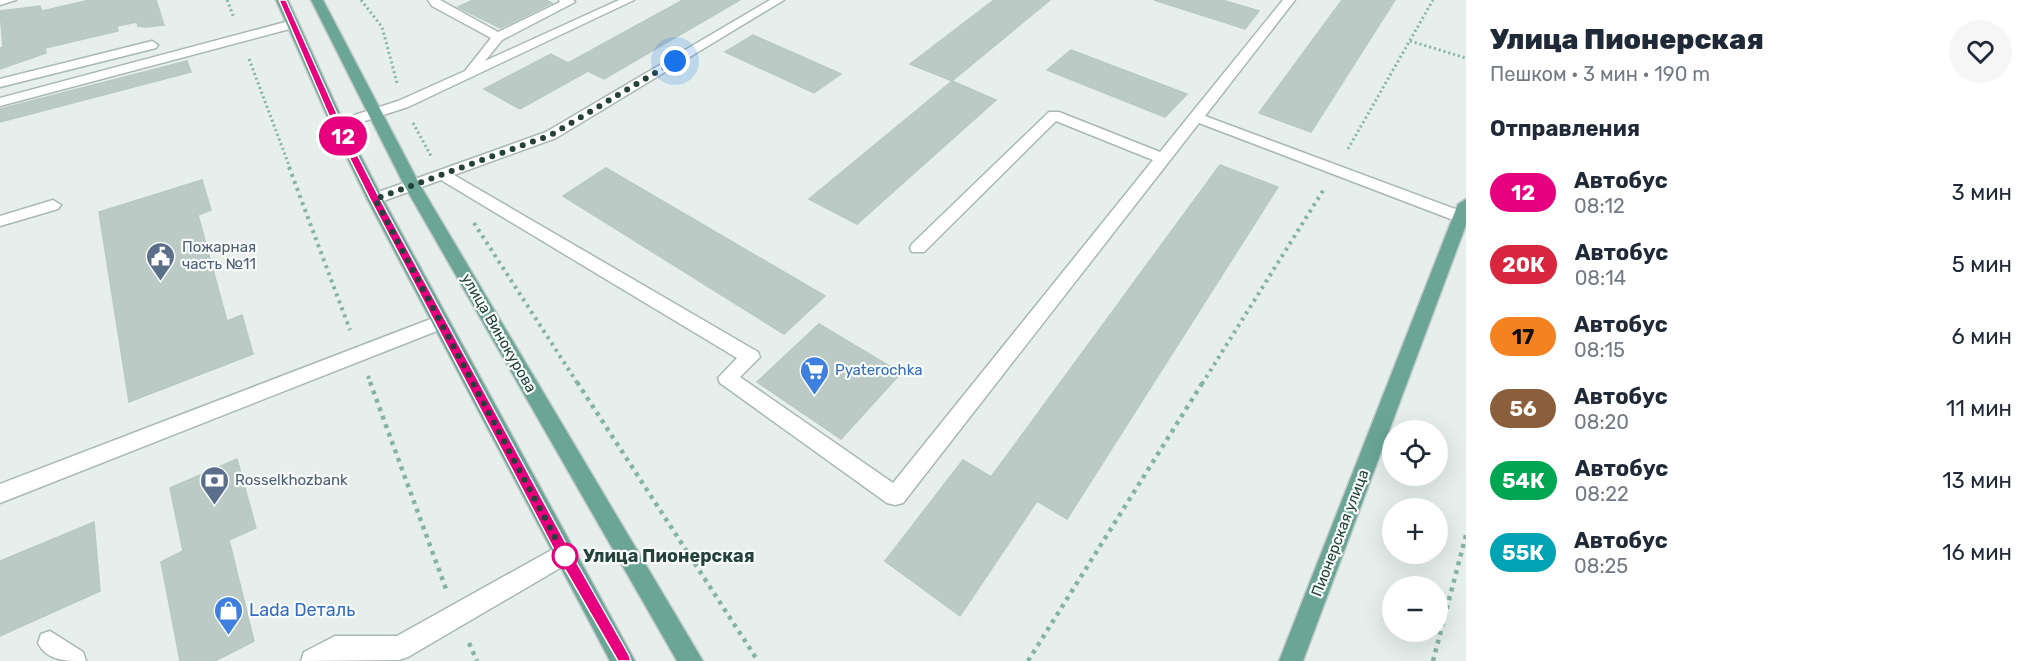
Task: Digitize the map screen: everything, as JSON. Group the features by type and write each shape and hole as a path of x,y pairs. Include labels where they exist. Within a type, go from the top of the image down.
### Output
{"main road":[{"path":"282,0 338,125 375,199 623,661"},
{"name":"улица Винокурова","path":"317,0 412,185 691,661"},
{"name":"Пионерская улица","path":"1291,661 1464,210"}],"lane":[{"path":"0,2 10,0"},
{"path":"435,0 436,4 498,38"},
{"path":"468,74 498,38 569,2 565,0"},
{"path":"338,125 403,104 628,0"},
{"path":"375,199 551,135 778,0"},
{"path":"441,174 750,357 727,378 895,496 1289,0"},
{"path":"0,102 293,24"},
{"path":"0,83 152,45"},
{"path":"918,248 1054,115 1163,159"},
{"path":"1196,117 1336,170 1464,210"},
{"path":"0,221 52,205"},
{"path":"0,494 441,322"},
{"path":"313,661 334,648 402,654 564,554"},
{"path":"50,643 74,661"}],"path":[{"path":"361,0 382,27 403,104 441,174"},
{"path":"1028,661 1336,170 1433,0"},
{"path":"1410,41 1466,58"},
{"path":"467,213 758,661"},
{"path":"1433,661 1466,535"}],"building":[{"path":"90,0 156,0 164,25 146,27 138,26 137,22 117,26 118,31 45,48 46,53 0,69 0,48 3,47 0,11 40,6 42,11"},
{"path":"473,0 546,0 552,3 500,28 458,7"},
{"path":"683,0 740,0 604,79 588,71 520,109 484,89 551,54 568,63"},
{"path":"994,0 1050,0 952,81 910,64"},
{"path":"1154,0 1222,0 1259,11 1245,29"},
{"path":"1342,0 1395,0 1311,132 1259,113"},
{"path":"753,35 841,74 814,93 725,52"},
{"path":"1071,50 1187,94 1165,117 1047,70"},
{"path":"187,61 191,72 0,122 0,109"},
{"path":"952,81 996,100 857,224 809,199"},
{"path":"1220,165 1278,187 1067,519 1037,501 960,616 885,561 963,460 991,477"},
{"path":"606,168 825,296 784,334 563,196"},
{"path":"202,180 211,210 198,215 227,321 242,315 253,354 129,402 99,212"},
{"path":"819,324 901,373 841,439 757,382"},
{"path":"237,459 256,528 229,540 254,641 215,661 180,661 161,562 183,551 170,488"},
{"path":"94,522 100,591 0,636 0,561"}],"bus line":[{"name":"12","path":"282,0 338,125 375,199 623,661"}],"place":[{"name":"Пожарная часть №11","path":"161,282"},
{"name":"Pyaterochka","path":"814,396"},
{"name":"Rosselkhozbank","path":"214,506"},
{"name":"Улица Пионерская","path":"565,556"},
{"name":"Lada Dеталь","path":"228,636"}],"route":[{"path":"565,556 375,199 551,135 675,61"}]}
